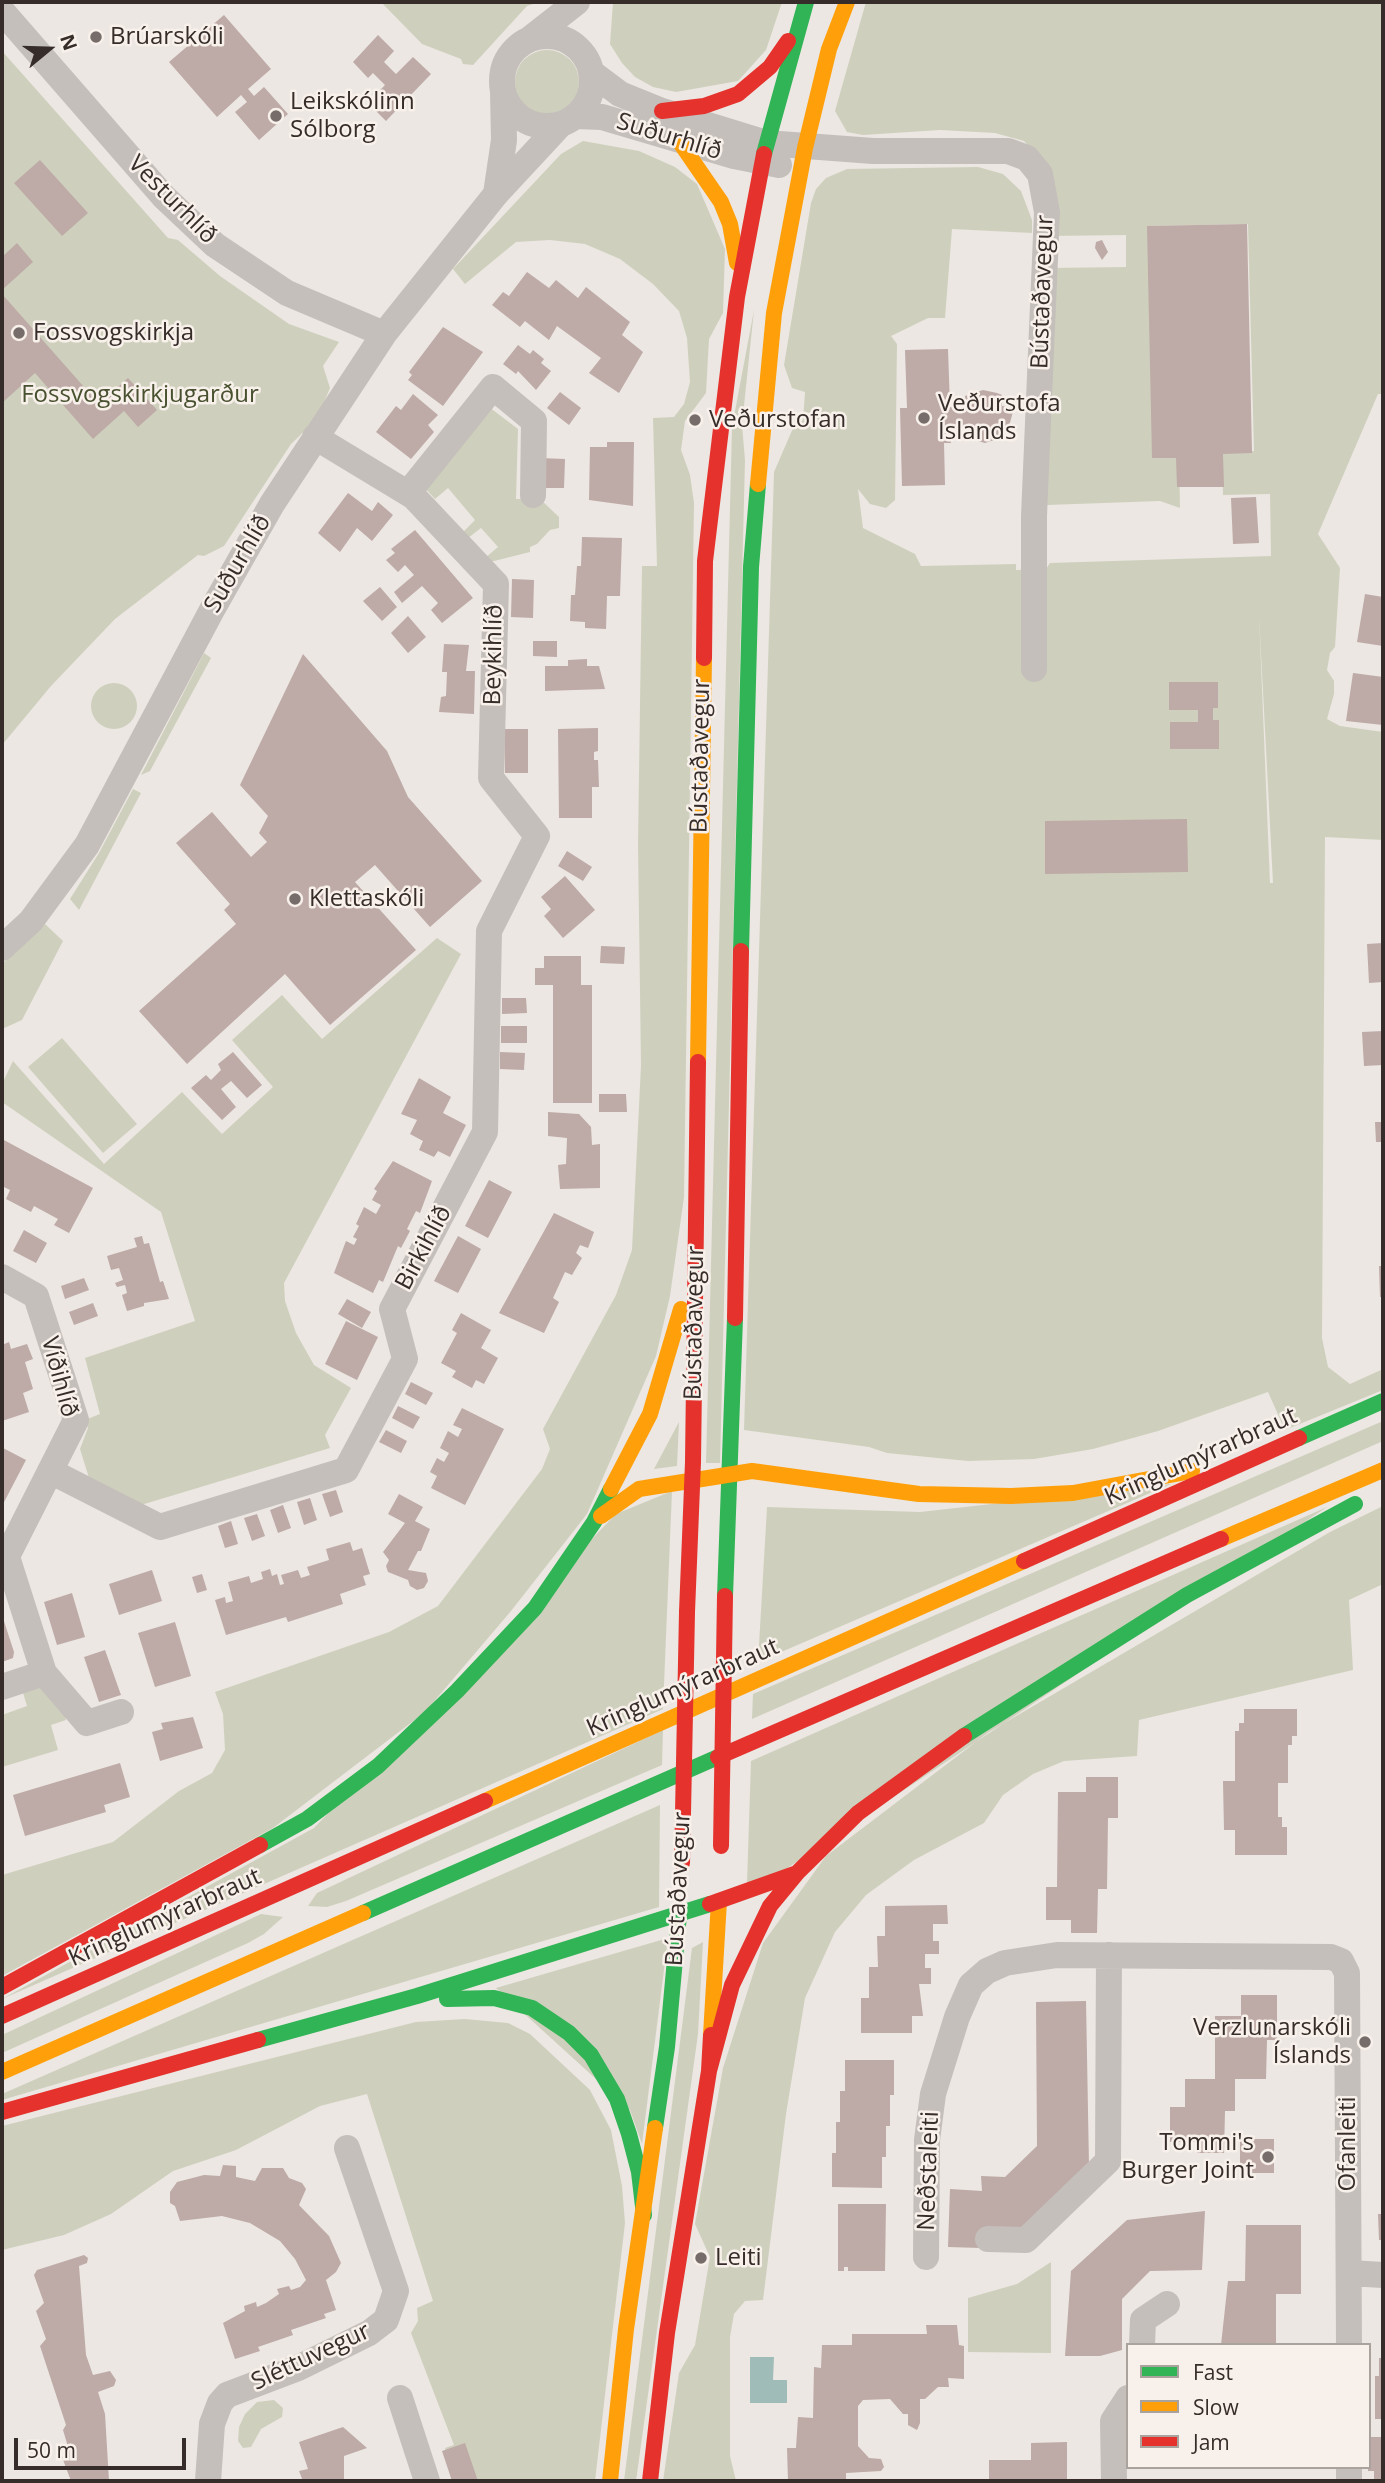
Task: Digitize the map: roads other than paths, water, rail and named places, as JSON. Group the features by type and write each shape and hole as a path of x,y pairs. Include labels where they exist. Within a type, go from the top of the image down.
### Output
{"main road":[{"name":"Bústaðavegur","path":"682,1869 698,1207 699,908 705,561 737,297 764,153 806,2"},
{"name":"Bústaðavegur","path":"721,1853 725,1596 739,1204 742,895 751,567 774,313 804,156 829,49 847,2"},
{"path":"663,111 704,106 754,83 770,67 799,21"},
{"path":"679,141 710,183 730,224 737,250 737,297"},
{"path":"2,1987 256,1849 346,1792 418,1730 505,1643 535,1608 594,1522 650,1414 684,1298 698,1207"},
{"name":"Kringlumýrarbraut","path":"2,2016 1383,1401"},
{"path":"594,1522 618,1501 639,1489 729,1474 773,1473 919,1494 1011,1496 1073,1493 1252,1460"},
{"path":"2,2071 845,1701 1383,1470"},
{"path":"709,2071 732,1985 747,1948 770,1906 798,1872 858,1813 965,1735 1187,1595 1372,1494"},
{"path":"2,2112 417,1996 719,1894 798,1872"},
{"name":"Bústaðavegur","path":"650,2481 667,2333 709,2071 719,1894"},
{"name":"Bústaðavegur","path":"610,2481 626,2329 667,2048 680,1908"},
{"path":"417,1996 514,2001 532,2008 569,2033 590,2055 617,2099 639,2172 643,2215"}],"street":[{"path":"496,194 504,140 504,66 510,54 577,2"},
{"path":"503,92 508,104 525,120 549,126 568,120 589,96 588,64 581,24 585,2"},
{"name":"Vesturhlíð","path":"2,11 164,197 215,245 287,293 384,334"},
{"path":"531,38 546,35 561,37 588,64"},
{"name":"Suðurhlíð","path":"588,64 620,94 764,153"},
{"name":"Suðurhlíð","path":"2,948 40,910 87,845 213,608 315,437 384,334 496,194 568,120 602,117 679,141 764,153"},
{"name":"Bústaðavegur","path":"764,153 804,156 833,149 1008,151 1027,158 1040,174 1047,212 1034,516 1034,669"},
{"path":"408,493 493,387 534,421 533,495"},
{"name":"Beykihlíð","path":"315,437 408,493 496,584 491,778 537,836"},
{"name":"Birkihlíð","path":"50,1471 160,1527 346,1470 405,1359 392,1309 485,1132 489,931 537,836"},
{"name":"Víðihlíð","path":"2,1277 36,1296 76,1420 4,1562"},
{"path":"4,1562 44,1673 87,1723 121,1713"},
{"path":"2,1687 44,1673"},
{"name":"Neðstaleiti","path":"926,2258 927,2140 933,2094 945,2051 971,1985 987,1971 1005,1963 1057,1955 1320,1955 1341,1961 1347,1973"},
{"path":"988,2239 1026,2240 1108,2161 1109,1955"},
{"name":"Ofanleiti","path":"1347,1973 1349,2343"},
{"name":"Sléttuvegur","path":"208,2481 212,2424 220,2403 227,2395 298,2368 369,2333 386,2320 396,2291 347,2148"},
{"path":"1349,2273 1383,2275"},
{"path":"1142,2343 1143,2320 1167,2304"},
{"path":"400,2398 427,2481"},
{"path":"1119,2469 1113,2421 1126,2401"}],"water":[{"path":"750,2357 774,2357 773,2380 787,2380 787,2403 750,2403"}],"place":[{"name":"Brúarskóli","path":"96,37"},
{"name":"Leikskólinn Sólborg","path":"276,116"},
{"name":"Fossvogskirkja","path":"19,333"},
{"name":"Veðurstofa Íslands","path":"924,418"},
{"name":"Veðurstofan","path":"695,420"},
{"name":"Klettaskóli","path":"295,899"},
{"name":"Verzlunarskóli Íslands","path":"1365,2042"},
{"name":"Tommi's Burger Joint","path":"1268,2157"},
{"name":"Leiti","path":"701,2258"}],"park label":[{"name":"Fossvogskirkjugarður","path":"140,395"}]}
